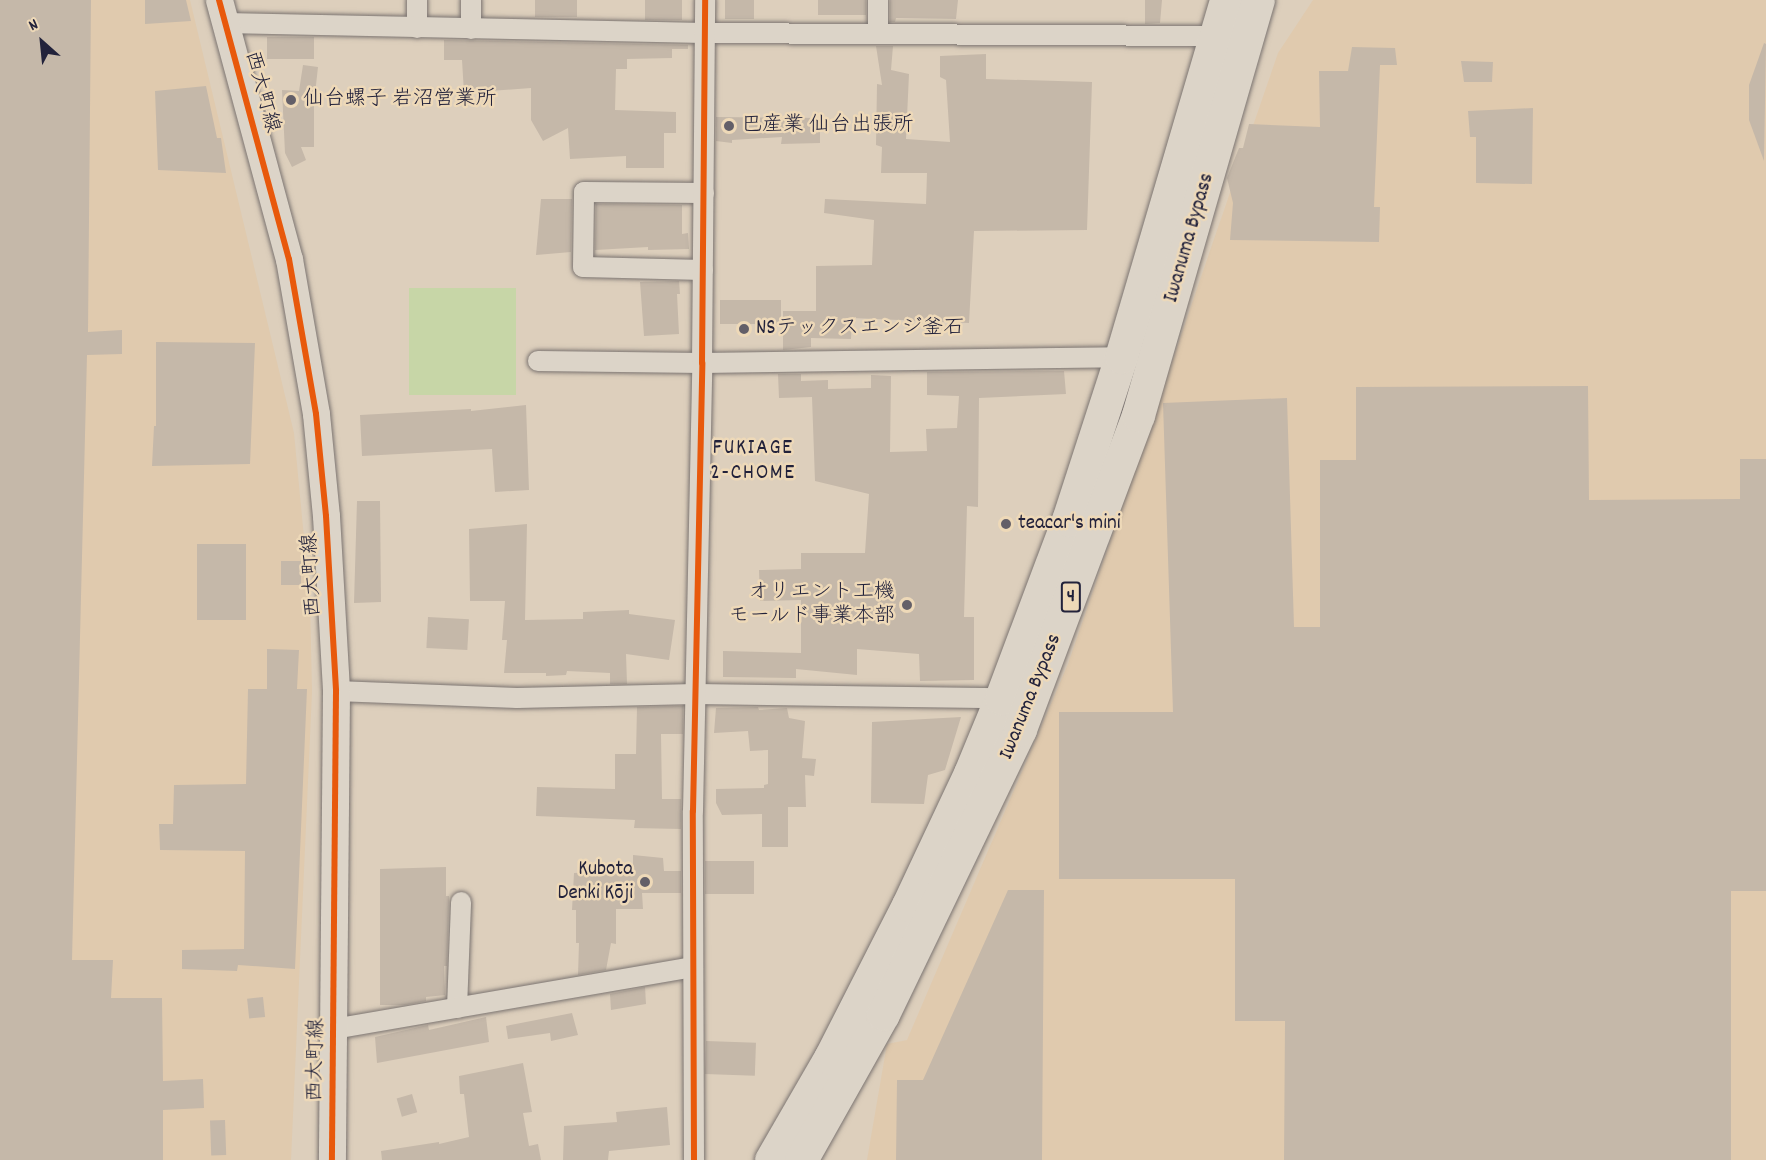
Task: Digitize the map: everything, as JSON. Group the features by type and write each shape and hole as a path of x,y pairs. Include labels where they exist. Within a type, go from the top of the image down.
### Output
{"highway":[{"name":"Iwanuma Bypass","path":"771,1160 830,1058 908,905 970,773 1001,698 1068,520 1121,357 1226,0"},
{"name":"Iwanuma Bypass","path":"801,1160 883,1014 1020,729 1138,415 1258,0"}],"street":[{"path":"417,0 417,28"},
{"path":"471,0 471,29"},
{"path":"694,1160 693,968 704,270 705,0"},
{"path":"878,0 878,34"},
{"path":"222,12 417,28 704,33 1215,36"},
{"name":"西大町線","path":"222,12 289,259 316,414 326,516 336,691 332,1160"},
{"path":"704,194 584,192 583,267 704,270"},
{"path":"538,361 702,363 1121,357"},
{"path":"336,691 517,698 696,694 1001,698"},
{"path":"457,1008 461,902"},
{"path":"334,1029 693,968"}],"shaded area":[{"path":"0,0 190,0 294,433 310,601 312,692 291,1160 0,1160"},
{"path":"1313,0 1766,0 1766,1160 867,1160 887,1044 907,1040 1068,664 1278,53"}],"green space":[{"path":"409,288 516,288 516,395 409,395"}],"building":[{"path":"0,0 91,0 88,332 122,330 122,354 87,355 72,960 113,960 111,998 162,998 163,1081 203,1079 204,1108 163,1110 163,1160 0,1160"},
{"path":"145,0 186,0 191,21 145,24"},
{"path":"535,0 577,0 577,17 535,17"},
{"path":"645,0 682,0 682,20 645,20"},
{"path":"725,0 754,0 754,19 725,19"},
{"path":"818,0 866,0 866,15 818,15"},
{"path":"890,0 958,0 956,19 896,18 895,22 890,22"},
{"path":"1145,0 1162,0 1160,23 1145,24"},
{"path":"267,37 314,37 314,59 267,59"},
{"path":"444,40 688,45 688,49 672,49 672,58 627,59 627,69 616,69 615,110 676,112 676,133 664,133 664,168 626,168 626,156 570,159 568,128 543,141 531,120 531,88 464,93 462,60 444,60"},
{"path":"1764,43 1766,44 1764,161 1749,120 1749,85"},
{"path":"876,46 893,46 891,70 909,74 906,139 950,142 946,80 940,77 940,56 986,54 986,79 1092,82 1087,230 974,231 969,323 852,318 851,339 811,338 811,347 783,350 783,311 816,311 816,266 872,265 874,220 824,213 825,199 926,204 927,173 881,173 882,147 876,145 877,84 882,85"},
{"path":"1352,47 1395,48 1397,65 1380,65 1374,207 1380,207 1379,242 1230,240 1233,203 1227,178 1239,148 1243,148 1249,124 1320,127 1319,71 1348,71"},
{"path":"1461,61 1493,62 1492,82 1464,82"},
{"path":"303,65 318,67 314,103 314,147 301,147 306,160 292,167 285,153 282,90 299,91"},
{"path":"206,86 217,138 221,138 226,173 158,170 155,91"},
{"path":"1533,108 1532,184 1476,183 1476,137 1470,137 1468,111"},
{"path":"716,117 820,118 820,143 781,144 782,137 732,140 732,143 716,141"},
{"path":"541,199 572,199 571,252 536,255"},
{"path":"596,204 682,205 682,234 688,233 689,249 648,250 648,247 595,250"},
{"path":"679,281 680,294 677,294 679,334 644,336 640,282"},
{"path":"720,300 781,300 781,324 720,324"},
{"path":"156,342 255,343 250,464 152,466 154,426 156,426"},
{"path":"1064,371 1066,394 979,398 978,507 967,506 964,617 974,617 974,680 920,681 919,654 857,649 857,675 796,669 796,678 723,677 723,651 801,653 801,600 760,601 759,570 801,569 801,553 865,553 869,494 815,481 812,397 779,398 778,374 801,374 801,381 828,380 828,389 871,388 871,375 891,376 890,452 927,451 926,429 957,428 959,396 927,395 927,372"},
{"path":"1588,386 1589,500 1740,499 1740,459 1766,459 1766,891 1731,891 1731,1160 1284,1160 1285,1021 1235,1021 1235,879 1059,879 1059,712 1173,712 1163,403 1287,398 1294,627 1320,627 1320,460 1356,460 1356,387"},
{"path":"526,405 529,490 495,492 492,449 362,456 360,415 471,409 471,411"},
{"path":"357,501 380,501 381,602 354,603"},
{"path":"527,524 525,620 583,619 583,612 629,610 629,614 675,620 669,660 626,654 627,684 610,684 610,673 567,671 566,675 546,676 546,673 504,673 507,640 502,640 505,601 470,601 469,529"},
{"path":"197,544 246,544 246,620 197,620"},
{"path":"281,561 301,561 301,585 281,585"},
{"path":"428,617 469,619 467,650 426,648"},
{"path":"267,649 299,650 297,689 307,689 295,969 238,965 237,971 182,969 182,950 244,949 245,851 160,850 159,824 173,824 174,785 246,784 248,689 267,689"},
{"path":"683,706 683,734 661,734 662,799 681,799 681,829 634,828 635,820 536,816 537,787 615,789 615,754 636,754 637,707"},
{"path":"758,707 759,710 787,708 789,718 805,721 802,758 816,759 814,776 805,775 806,807 788,807 788,847 762,847 762,814 722,815 716,803 716,789 764,788 764,785 768,784 768,750 750,751 748,731 714,733 716,708"},
{"path":"961,717 945,770 928,775 924,804 871,803 872,722"},
{"path":"633,855 663,858 664,871 681,871 681,893 642,893 643,909 616,909 616,944 611,943 606,970 578,975 579,943 576,943 576,910 572,910 574,873 633,870"},
{"path":"705,861 754,861 754,894 705,894"},
{"path":"446,867 446,896 449,896 449,900 447,966 444,966 445,995 426,997 426,1001 405,1005 380,1005 380,869"},
{"path":"1008,890 1044,890 1042,1160 896,1160 897,1080 923,1080"},
{"path":"645,987 646,1004 611,1010 610,994"},
{"path":"263,997 265,1017 249,1019 247,999"},
{"path":"572,1013 578,1035 551,1041 550,1033 508,1039 506,1026"},
{"path":"486,1017 489,1042 377,1063 375,1037 428,1025 429,1030"},
{"path":"706,1041 756,1043 755,1076 705,1074"},
{"path":"523,1063 532,1112 523,1113 529,1146 538,1144 541,1160 382,1160 381,1151 439,1142 439,1144 469,1137 464,1094 460,1094 459,1076"},
{"path":"412,1094 417,1112 402,1117 397,1098"},
{"path":"667,1107 670,1145 609,1151 608,1160 563,1160 564,1126 617,1122 616,1112"},
{"path":"225,1120 226,1155 211,1156 210,1121"}],"cycle path":[{"path":"219,0 289,259 316,414 326,516 336,691 332,1160"},
{"path":"694,1160 693,811 702,363 705,0"}],"place":[{"name":"仙台螺子 岩沼営業所","path":"291,100"},
{"name":"巴産業 仙台出張所","path":"729,126"},
{"name":"NSテックスエンジ釜石","path":"744,329"},
{"name":"teacar's mini","path":"1006,524"},
{"name":"オリエント工機 モールド事業本部","path":"907,605"},
{"name":"Kubota Denki Kōji","path":"645,882"}],"district":[{"name":"FUKIAGE 2-CHOME","path":"753,461"}]}
